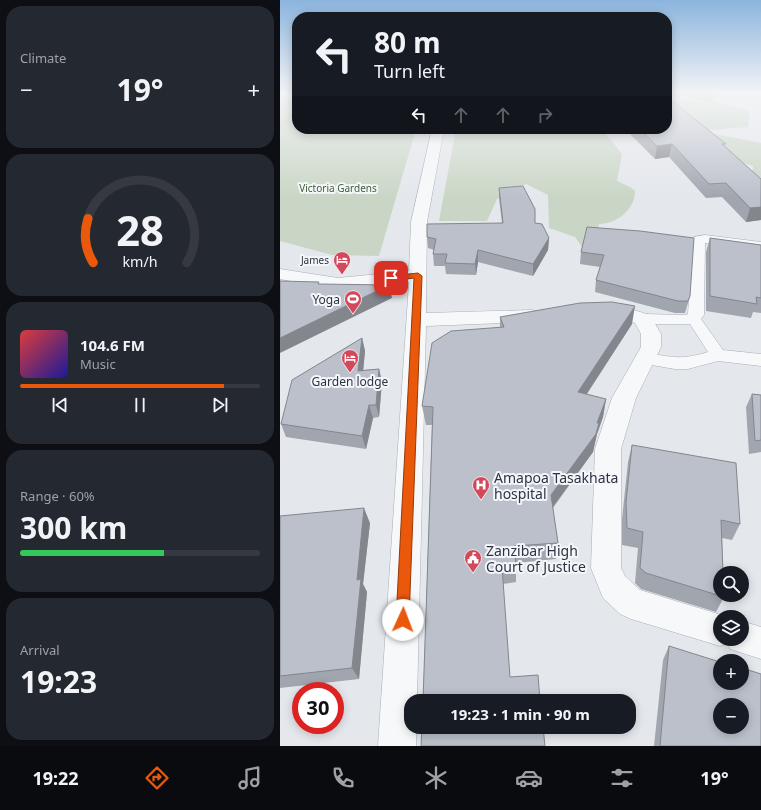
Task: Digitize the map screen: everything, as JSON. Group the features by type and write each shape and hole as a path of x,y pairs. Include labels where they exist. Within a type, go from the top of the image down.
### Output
{"street":[{"path":"397,746 418,276 419,222 437,134"},
{"path":"280,274 338,284 418,276"},
{"path":"586,313 616,312 643,319 651,334 651,347 624,398 608,449 606,568 614,587 631,603 713,628"},
{"path":"415,320 554,315"},
{"path":"749,639 761,643"}],"lane":[{"path":"694,318 696,315 699,240 705,239 761,246"},
{"path":"643,319 688,320 694,318"},
{"path":"694,318 718,355"},
{"path":"646,359 674,363 688,363 718,355 761,360"}],"green space":[{"name":"Victoria Gardens","path":"280,128 292,128 292,134 415,134 379,256 332,255 280,241"},
{"path":"698,128 738,128 699,131"},
{"path":"455,134 606,134 622,154 617,181 635,191 632,204 624,214 612,221 599,224 597,232 585,251 575,237 549,228 548,195 526,184 497,199 487,221 439,221"},
{"path":"715,134 761,143 761,187 751,171 753,166 741,162 708,136"}],"building":[{"path":"672,128 706,128 726,144 722,144 761,179 761,207 750,208 726,183 709,184 672,144 657,146 645,134 672,134"},
{"path":"523,186 535,209 535,223 542,224 549,238 533,264 478,250 475,264 445,263 447,254 433,254 436,239 427,237 427,224 503,223 499,188"},
{"path":"587,227 640,231 694,238 690,296 688,301 678,301 596,280 604,255 581,252"},
{"path":"710,238 761,245 761,298 756,297 757,304 710,296"},
{"path":"280,281 319,282 318,284 389,285 280,338"},
{"path":"612,302 635,306 578,392 606,399 597,423 599,423 596,434 551,495 558,543 514,546 516,566 502,567 510,677 538,675 539,694 423,694 433,407 422,406 432,343 451,331 504,327 500,317 580,303"},
{"path":"362,338 358,371 379,369 376,405 369,405 362,436 281,424 292,380"},
{"path":"752,394 761,395 761,440 755,441"},
{"path":"632,445 736,463 740,524 721,520 723,566 713,566 713,594 646,573 640,568 643,532 627,528 626,502"},
{"path":"364,508 357,580 361,579 352,668 280,676 280,516"},
{"path":"669,646 713,660 713,690 749,690 749,670 761,674 761,746 660,746"},
{"path":"422,734 544,734 545,746 421,746"}],"place":[{"name":"James","path":"342,275"},
{"name":"Yoga","path":"353,314"},
{"name":"Garden lodge","path":"350,373"},
{"name":"Amapoa Tasakhata hospital","path":"481,500"},
{"name":"Zanzibar High Court of Justice","path":"473,573"}],"route":[{"path":"391,278 418,276 414,336 403,620"}]}
